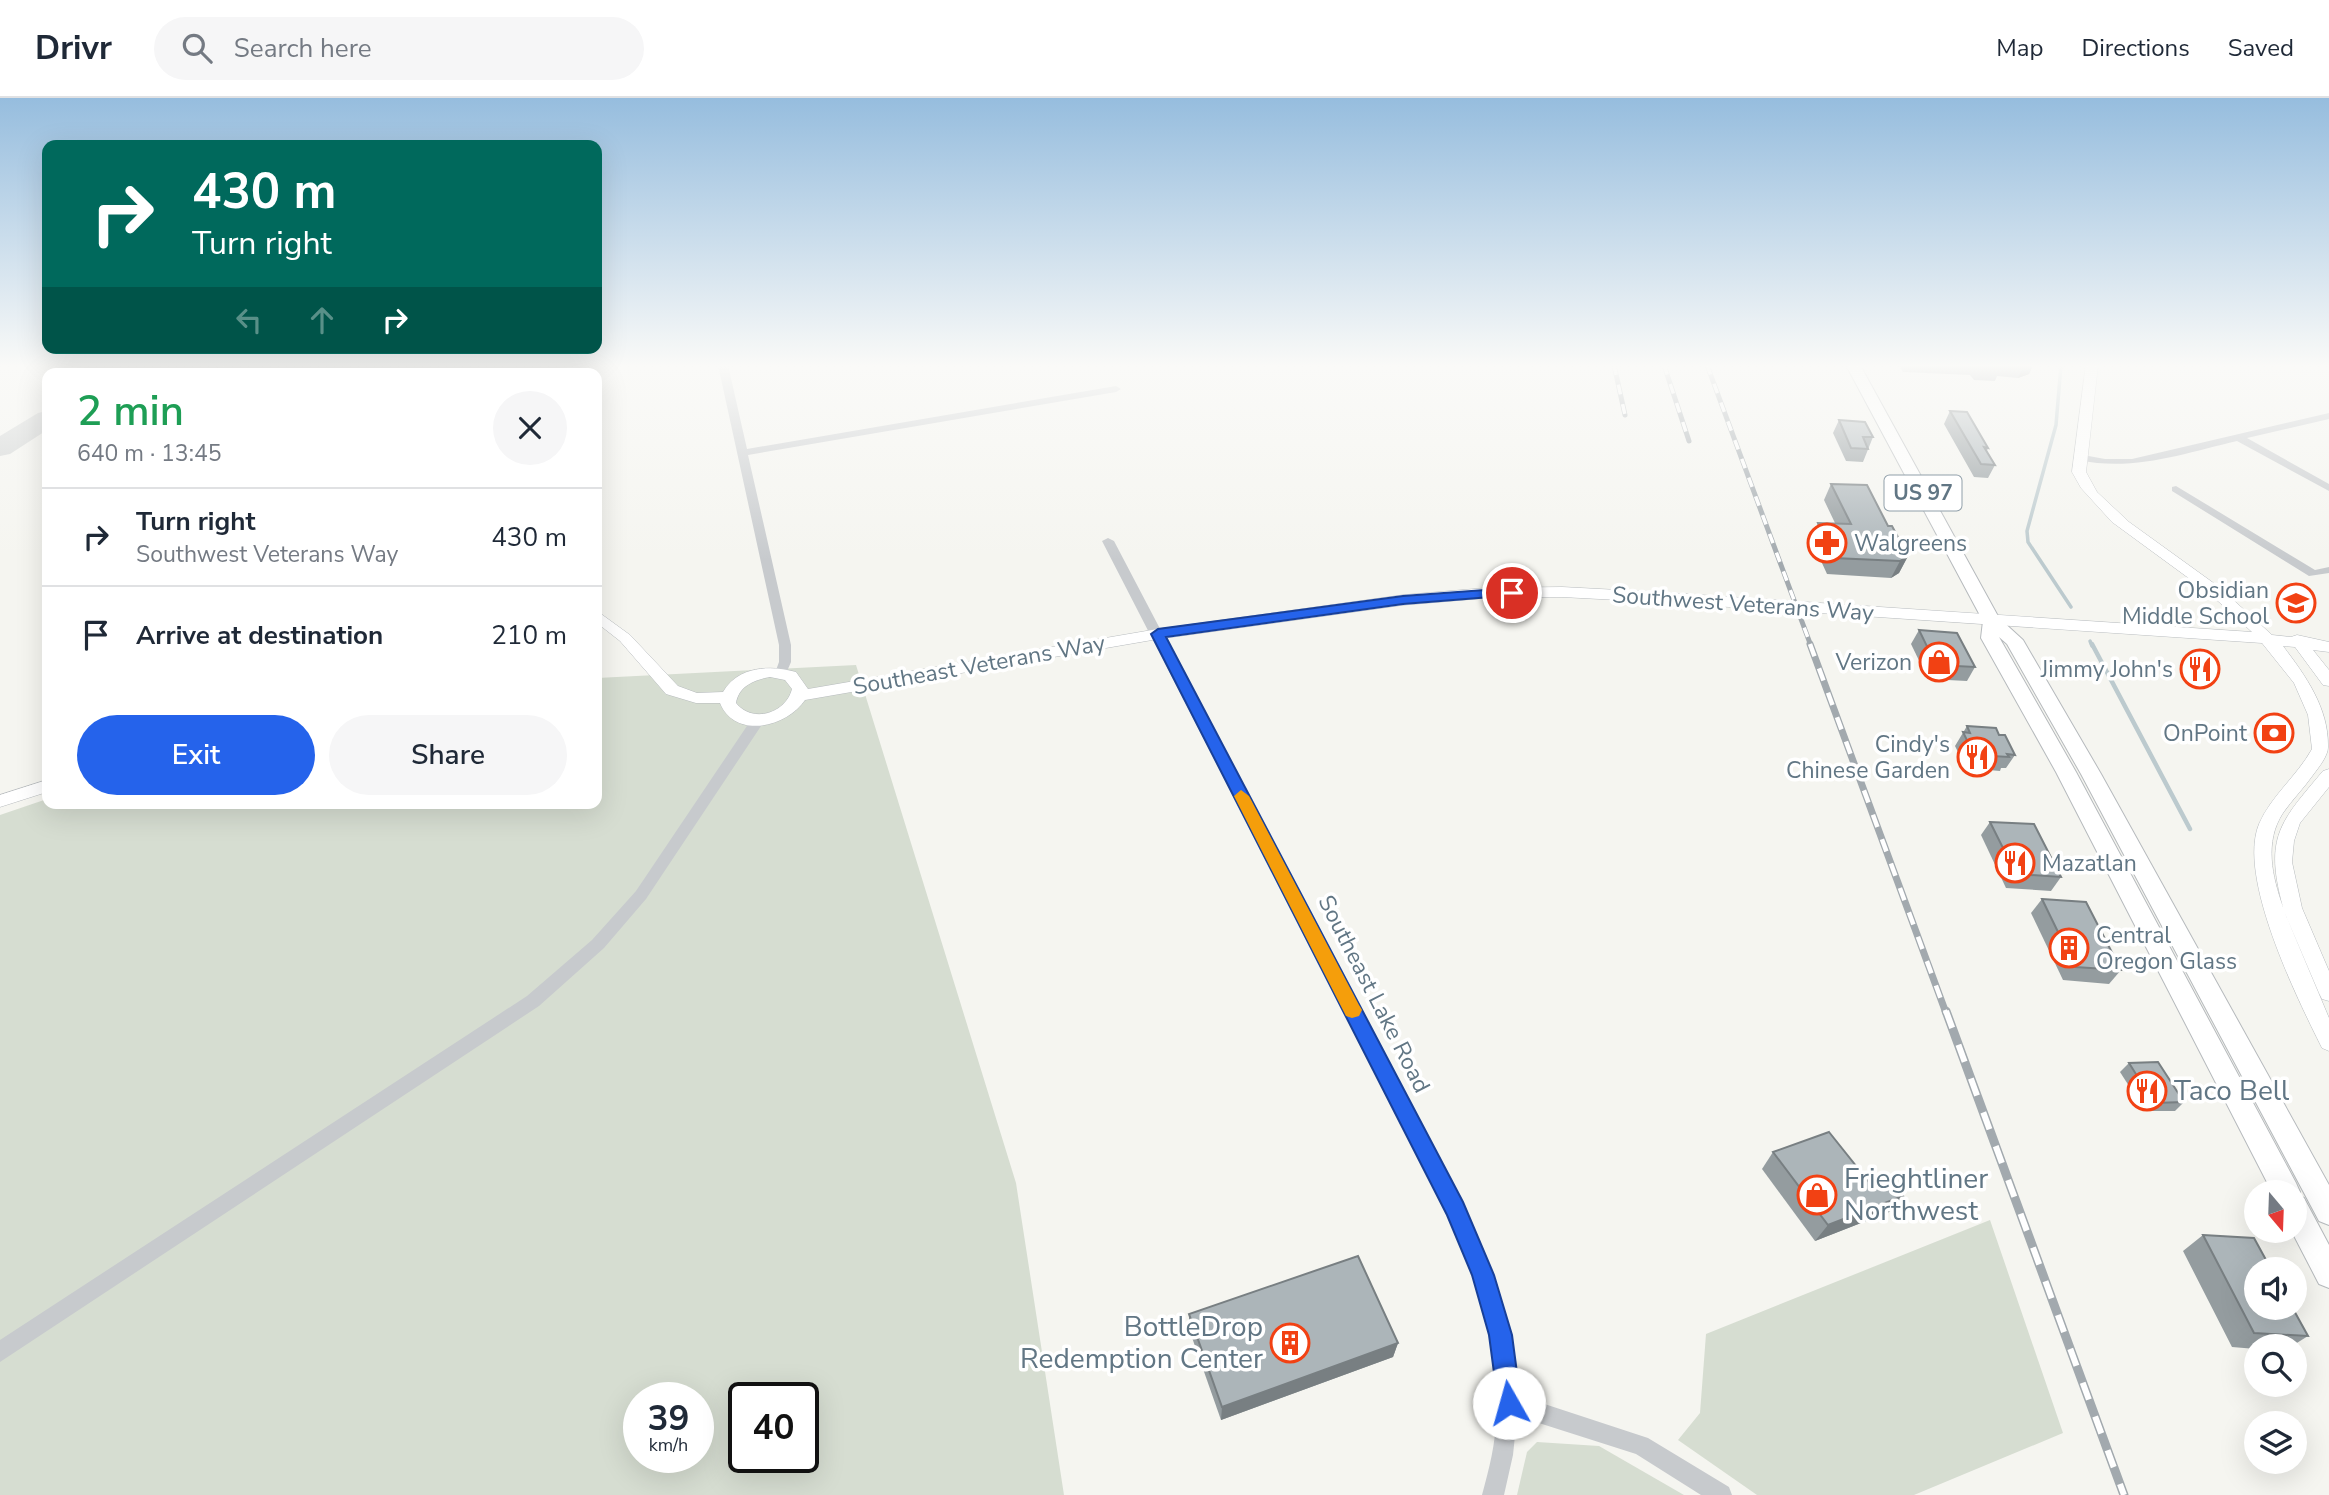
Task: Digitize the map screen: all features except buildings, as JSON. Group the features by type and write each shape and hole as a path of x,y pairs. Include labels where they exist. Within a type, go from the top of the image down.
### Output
{"highway":[{"name":"US 97","path":"1888,430 1992,621 2014,640 2052,707 2329,1212"},
{"name":"US 97","path":"1992,621 1990,638 2066,772 2280,1180"},
{"path":"2205,1041 2215,1041 2222,1045 2253,1073"},
{"path":"2307,1233 2329,1274"}],"main road":[{"path":"2086,430 2079,472 2084,484 2107,511 2287,635 2329,681"},
{"path":"2083,458 2096,484 2126,517 2241,594"},
{"name":"Southwest Veterans Way","path":"1158,634 1403,600 1486,593 1562,592 1992,621 2287,635 2329,647"},
{"path":"602,620 625,638 672,690 696,698 728,697"},
{"name":"Southeast Veterans Way","path":"800,695 1158,634"},
{"path":"2287,635 2320,696 2325,719 2325,736 2312,766 2268,819 2262,852 2265,883 2329,1042"},
{"path":"781,673 797,681 800,695 790,709 758,720 747,719 731,711 728,697 732,689 748,677 781,673"},
{"path":"2329,775 2292,821 2282,854 2282,870 2291,902 2329,993"},
{"path":"0,801 42,788"}],"street":[{"path":"738,430 785,645 785,662 781,673"},
{"path":"743,453 876,430"},
{"path":"2083,458 2105,463 2132,462 2267,430"},
{"path":"2238,437 2329,488"},
{"path":"2176,489 2313,574 2329,570"},
{"name":"Southeast Lake Road","path":"1108,541 1455,1209 1483,1275 1501,1335 1509,1403 1502,1464 1493,1495"},
{"path":"0,1352 533,1001 598,944 641,895 758,720"},
{"path":"1509,1403 1641,1445 1721,1495"}],"shaded area":[{"path":"856,665 1016,1183 1064,1495 0,1495 0,815 42,801 42,809 602,809 602,678"},
{"path":"1990,1220 2063,1433 1914,1495 1757,1495 1678,1440 1700,1413 1706,1334"},
{"path":"1537,1442 1599,1446 1684,1495 1517,1495 1527,1452"}],"waterway":[{"path":"2055,430 2027,531 2028,542 2071,607"},
{"path":"2090,641 2092,646"},
{"path":"2092,644 2190,829"}],"taxiway":[{"path":"0,448 29,430"}],"railway":[{"path":"1685,430 1689,441"},
{"path":"1731,430 1811,646"},
{"path":"1810,644 1946,1013"},
{"path":"1946,1011 2124,1495"}],"slow traffic":[{"path":"1241,796 1352,1010"}],"place":[{"name":"Walgreens","path":"1827,543"},
{"name":"Obsidian Middle School","path":"2296,603"},
{"name":"Verizon","path":"1939,662"},
{"name":"Jimmy John's","path":"2200,669"},
{"name":"OnPoint","path":"2274,733"},
{"name":"Cindy's Chinese Garden","path":"1977,757"},
{"name":"Mazatlan","path":"2015,863"},
{"name":"Central Oregon Glass","path":"2069,948"},
{"name":"Taco Bell","path":"2147,1091"},
{"name":"Frieghtliner Northwest","path":"1817,1195"},
{"name":"BottleDrop Redemption Center","path":"1290,1343"}],"route":[{"path":"1509,1403 1501,1335 1483,1275 1455,1209 1158,634 1403,600 1512,593"}]}
